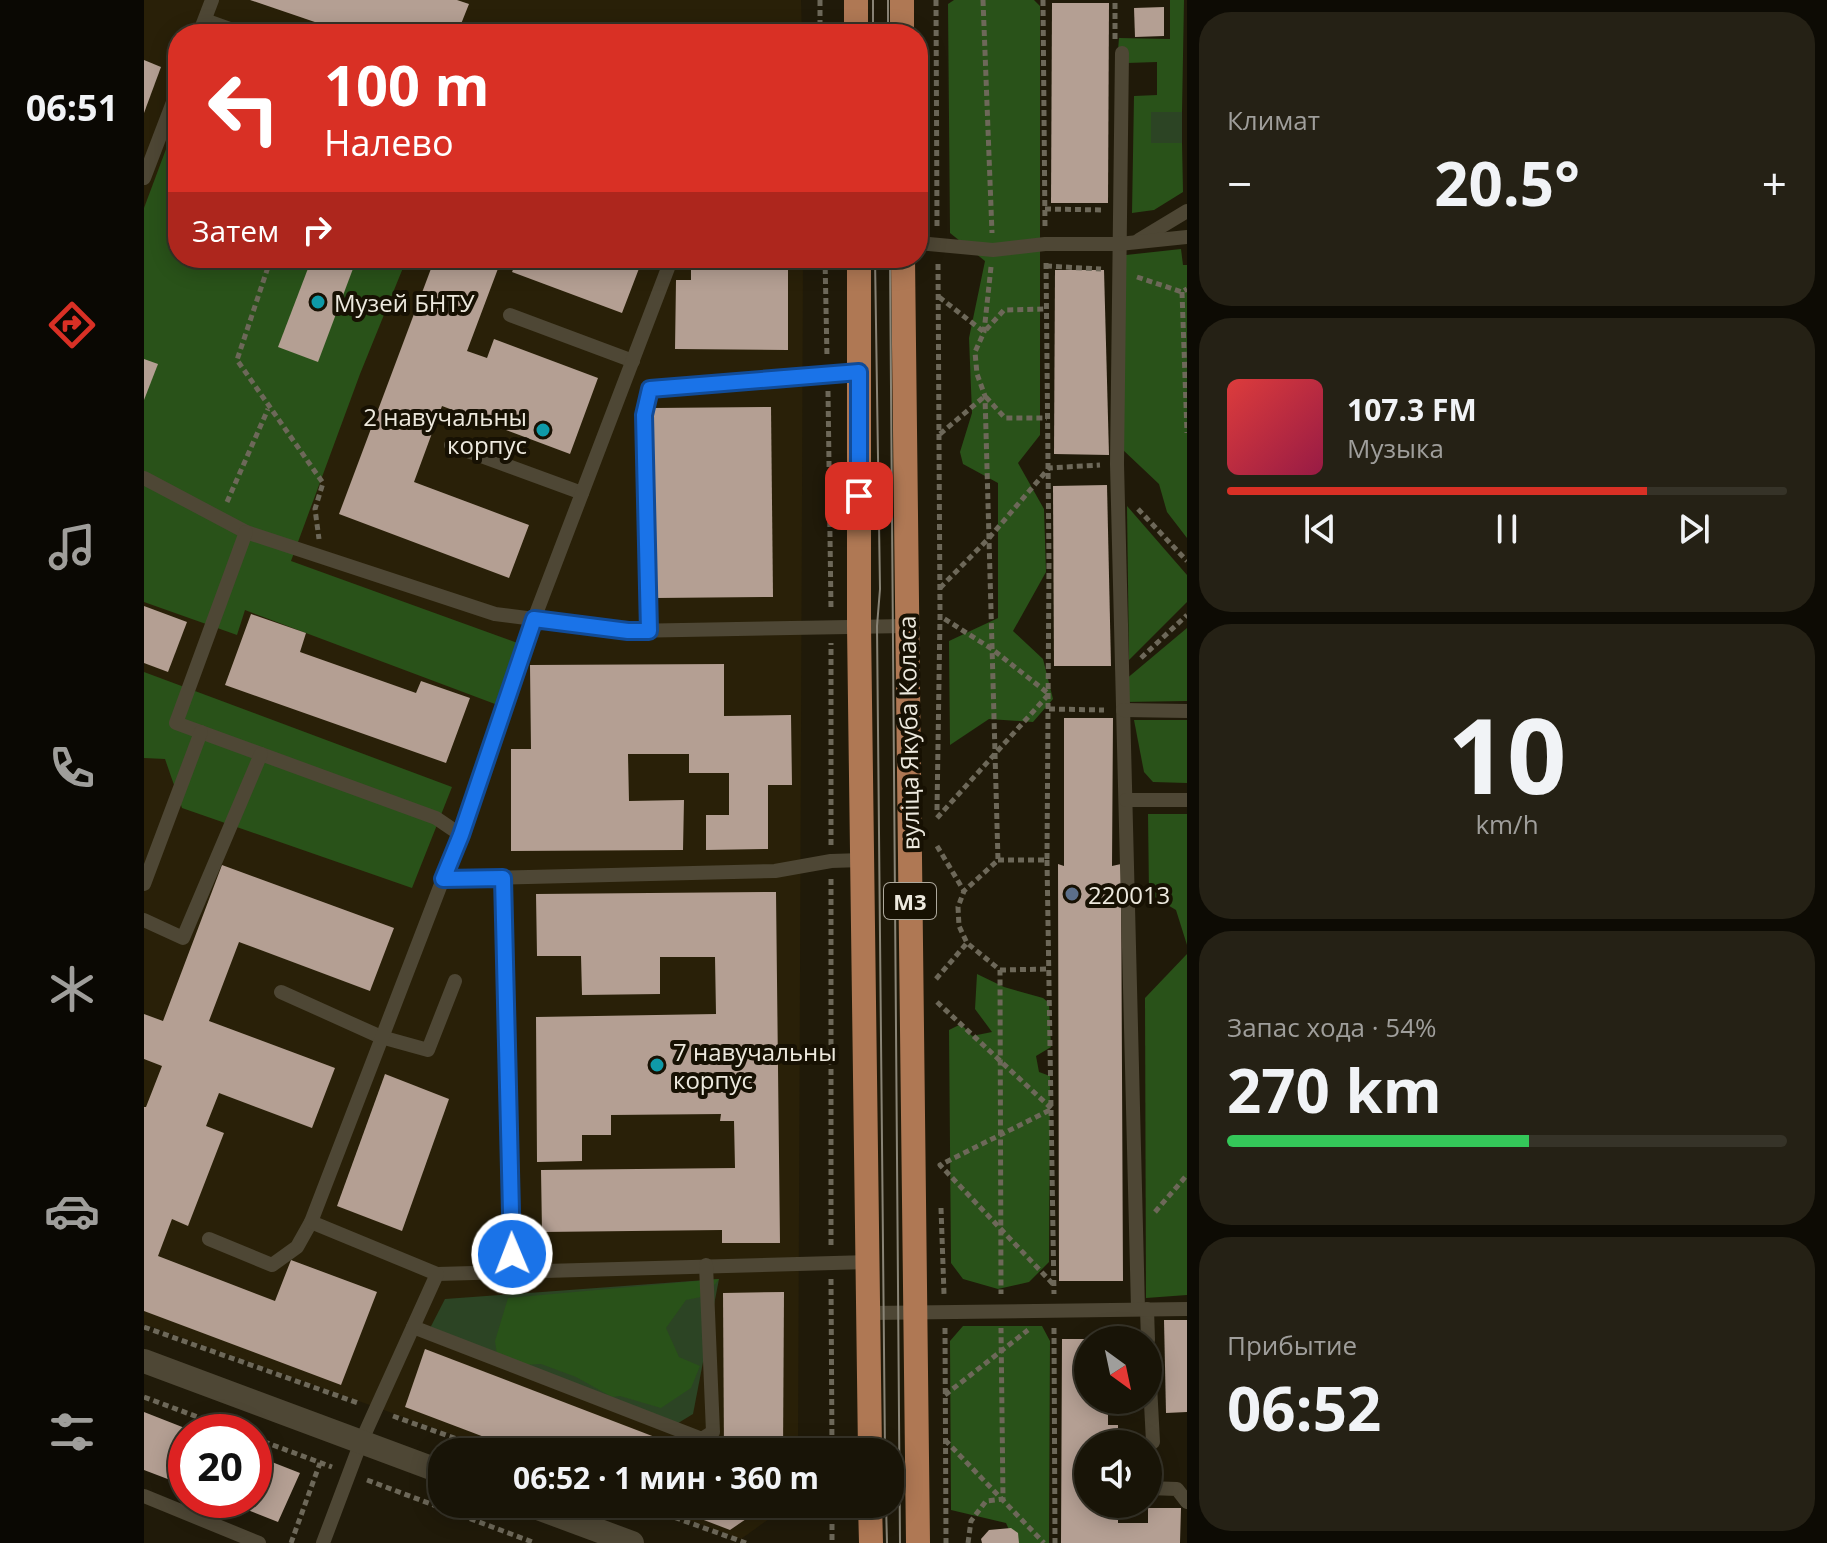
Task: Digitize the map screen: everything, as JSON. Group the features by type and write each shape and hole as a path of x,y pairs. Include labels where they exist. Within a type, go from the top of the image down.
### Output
{"main road":[{"path":"856,0 856,24"},
{"path":"902,0 902,24"},
{"name":"вуліца Якуба Коласа","path":"859,268 859,626 870,1438"},
{"name":"вуліца Якуба Коласа","path":"903,268 918,1543"},
{"path":"870,1518 871,1543"}],"street":[{"path":"144,1361 428,1467"},
{"path":"565,1518 632,1543"}],"lane":[{"path":"203,24 212,0"},
{"path":"1122,53 1117,464 1136,1234 1145,1326"},
{"path":"144,178 168,115"},
{"path":"1135,242 1187,211"},
{"path":"928,243 993,250 1045,244 1119,244 1187,237"},
{"path":"209,1239 272,1265 297,1247 311,1222 461,835 534,619 668,268"},
{"path":"510,315 633,361"},
{"path":"649,631 644,415 650,389 859,372"},
{"path":"451,445 582,493"},
{"path":"144,478 246,532 495,614 628,631 907,626"},
{"path":"246,532 176,723 436,818 461,835"},
{"path":"1123,710 1187,711"},
{"path":"144,884 201,732"},
{"path":"144,920 183,938 261,754"},
{"path":"1126,800 1187,800"},
{"path":"443,879 775,871 831,861 862,860"},
{"path":"503,878 512,1271"},
{"path":"281,992 381,1037 428,1050 455,981"},
{"path":"311,1222 437,1274 869,1262"},
{"path":"413,1327 702,1439 713,1432 706,1265"},
{"path":"323,1543 361,1442 437,1274"},
{"path":"870,1313 1187,1309"},
{"path":"1162,1488 1177,1489 1187,1502"},
{"path":"144,1496 259,1543"}],"path":[{"path":"820,0 820,24"},
{"path":"936,0 940,588 936,861"},
{"path":"983,0 993,250 984,332 975,352 977,374 985,396 998,860"},
{"path":"1043,0 1049,468 1047,860 1055,1543"},
{"path":"268,268 237,360 323,483 315,509 322,558"},
{"path":"825,268 831,627 832,1438"},
{"path":"1182,292 1187,433"},
{"path":"938,296 984,332"},
{"path":"984,332 1004,310 1047,309"},
{"path":"939,435 985,396"},
{"path":"985,396 1005,418 1047,418"},
{"path":"220,518 269,408"},
{"path":"940,588 989,538 1049,468 1117,464"},
{"path":"1118,488 1187,561"},
{"path":"1122,675 1187,615"},
{"path":"940,616 992,649 1049,694"},
{"path":"937,818 1049,694"},
{"path":"1049,709 1123,710"},
{"path":"937,846 964,891"},
{"path":"1047,860 998,860 964,891 958,907 959,926 967,943 1000,970 1050,969"},
{"path":"936,980 967,943"},
{"path":"936,965 936,1015"},
{"path":"1000,970 998,1059 1003,1499"},
{"path":"935,1001 1052,1109"},
{"path":"940,1165 1052,1109"},
{"path":"940,1150 941,1179"},
{"path":"940,1165 1054,1285"},
{"path":"1136,1234 1187,1175"},
{"path":"941,1194 946,1543"},
{"path":"945,1395 1054,1310"},
{"path":"144,1327 454,1438"},
{"path":"144,1397 190,1414"},
{"path":"945,1440 1044,1543"},
{"path":"272,1445 535,1543"},
{"path":"291,1543 320,1463"},
{"path":"968,1543 971,1521 986,1501 1003,1499"},
{"path":"676,1518 746,1543"},
{"path":"832,1518 832,1543"}],"shaded area":[{"path":"144,0 801,0 802,24 168,24 168,268 803,268 798,1438 462,1438 144,1324"},
{"path":"683,1518 770,1518 741,1539"}],"green space":[{"path":"954,0 1034,0 1040,6 1040,435 1018,463 1044,509 1046,572 1013,631 1043,659 1053,699 1033,722 989,719 950,745 949,641 998,618 998,483 963,464 960,452 972,413 969,338 985,261 950,233 948,4"},
{"path":"1170,0 1184,0 1182,112 1151,112 1151,143 1182,143 1183,192 1154,210 1132,213 1134,96 1157,95 1157,62 1127,63 1118,50 1119,38 1170,39"},
{"path":"1150,112 1182,112 1182,143 1151,143"},
{"path":"168,144 168,268 403,268 291,561 523,645 503,707 245,610 237,635 144,602 144,208"},
{"path":"1181,249 1183,265 1187,265 1187,538 1167,512 1159,484 1122,449 1126,255"},
{"path":"1127,506 1187,575 1187,602 1129,660"},
{"path":"1187,628 1187,701 1124,702 1125,680"},
{"path":"144,672 452,787 412,888 182,808 165,759 144,758"},
{"path":"1134,720 1187,720 1187,783 1153,782 1144,772"},
{"path":"1148,814 1187,814 1187,945 1176,910 1149,894"},
{"path":"1187,954 1187,1295 1146,1298 1145,998"},
{"path":"977,974 1049,1003 1051,1047 1036,1056 1039,1072 1050,1076 1049,1262 1029,1282 998,1289 963,1279 951,1263 949,1030 961,1024 972,1036 992,1032 975,1009"},
{"path":"719,1279 693,1414 670,1428 426,1336 445,1299"},
{"path":"719,1279 706,1296 686,1300 666,1328 679,1357 700,1366 691,1388 661,1408 620,1396 612,1397 576,1377 541,1364 498,1362 495,1341 508,1298"},
{"path":"963,1326 1042,1326 1050,1341 1049,1543 1015,1543 1006,1523 951,1510 950,1341"}],"building":[{"path":"250,0 457,0 469,4 461,24 321,24"},
{"path":"1052,3 1109,3 1108,203 1051,203"},
{"path":"1164,7 1164,36 1135,37 1134,8"},
{"path":"144,60 161,67 144,113"},
{"name":"Музей БНТУ","path":"308,268 353,268 318,362 278,347"},
{"name":"2 навучальны корпус","path":"431,268 498,268 467,351 487,358 494,339 598,378 570,454 442,406 414,482 529,525 509,578 339,514"},
{"path":"514,268 639,268 622,313 512,272"},
{"path":"691,268 788,268 788,350 675,349 676,280 691,280"},
{"path":"1055,270 1104,270 1109,455 1054,454"},
{"path":"144,359 158,364 144,400"},
{"path":"771,407 773,597 655,598 653,408"},
{"path":"1107,485 1111,666 1054,666 1053,486"},
{"path":"144,606 187,622 168,672 144,663"},
{"path":"251,614 306,633 300,652 416,693 421,681 470,698 446,763 225,685"},
{"path":"724,664 724,716 791,715 792,785 768,785 768,849 706,850 706,815 729,815 729,773 689,773 689,754 628,754 629,801 684,800 683,850 511,851 511,749 531,749 530,665"},
{"path":"1064,718 1113,718 1112,866 1121,864 1123,1281 1059,1281 1058,864 1064,866"},
{"path":"222,865 394,928 370,991 239,942 209,1021 335,1068 312,1128 219,1093 206,1126 224,1133 188,1226 172,1219 158,1256 275,1301 291,1260 377,1292 341,1385 144,1311 144,1107 162,1066 144,1059 144,1014 163,1021"},
{"name":"7 навучальны корпус","path":"776,892 780,1243 722,1243 722,1230 542,1232 541,1170 735,1168 734,1121 720,1121 721,1114 611,1115 611,1135 582,1135 582,1161 537,1162 536,1017 716,1014 715,957 660,957 660,994 582,995 581,956 537,956 536,894"},
{"path":"385,1074 449,1099 402,1231 337,1206"},
{"path":"784,1292 783,1438 724,1438 723,1293"},
{"path":"1164,1320 1187,1320 1187,1412 1166,1413"},
{"path":"1062,1339 1074,1339 1074,1414 1108,1414 1108,1425 1118,1425 1118,1430 1074,1430 1074,1518 1118,1518 1118,1523 1148,1523 1148,1518 1162,1518 1162,1508 1181,1508 1180,1543 1061,1543"},
{"path":"425,1349 657,1438 487,1438 405,1407"},
{"path":"144,1412 168,1421 168,1479 144,1470"},
{"path":"272,1462 300,1473 278,1522 268,1518 272,1518"},
{"path":"699,1518 748,1518 730,1530"},
{"path":"1011,1528 1018,1533 1019,1543 982,1543 981,1539 989,1530"}],"tram line":[{"path":"873,0 873,24"},
{"path":"888,0 888,24"},
{"path":"875,268 885,1438"},
{"path":"890,268 900,1543"},
{"path":"886,1518 887,1543"}],"place":[{"name":"Музей БНТУ","path":"318,302"},
{"name":"2 навучальны корпус","path":"543,430"},
{"name":"220013","path":"1072,894"},
{"name":"7 навучальны корпус","path":"657,1065"}],"route":[{"path":"512,1254 503,878 443,879 461,835 534,619 649,631 644,415 650,389 859,372 859,496"}]}
